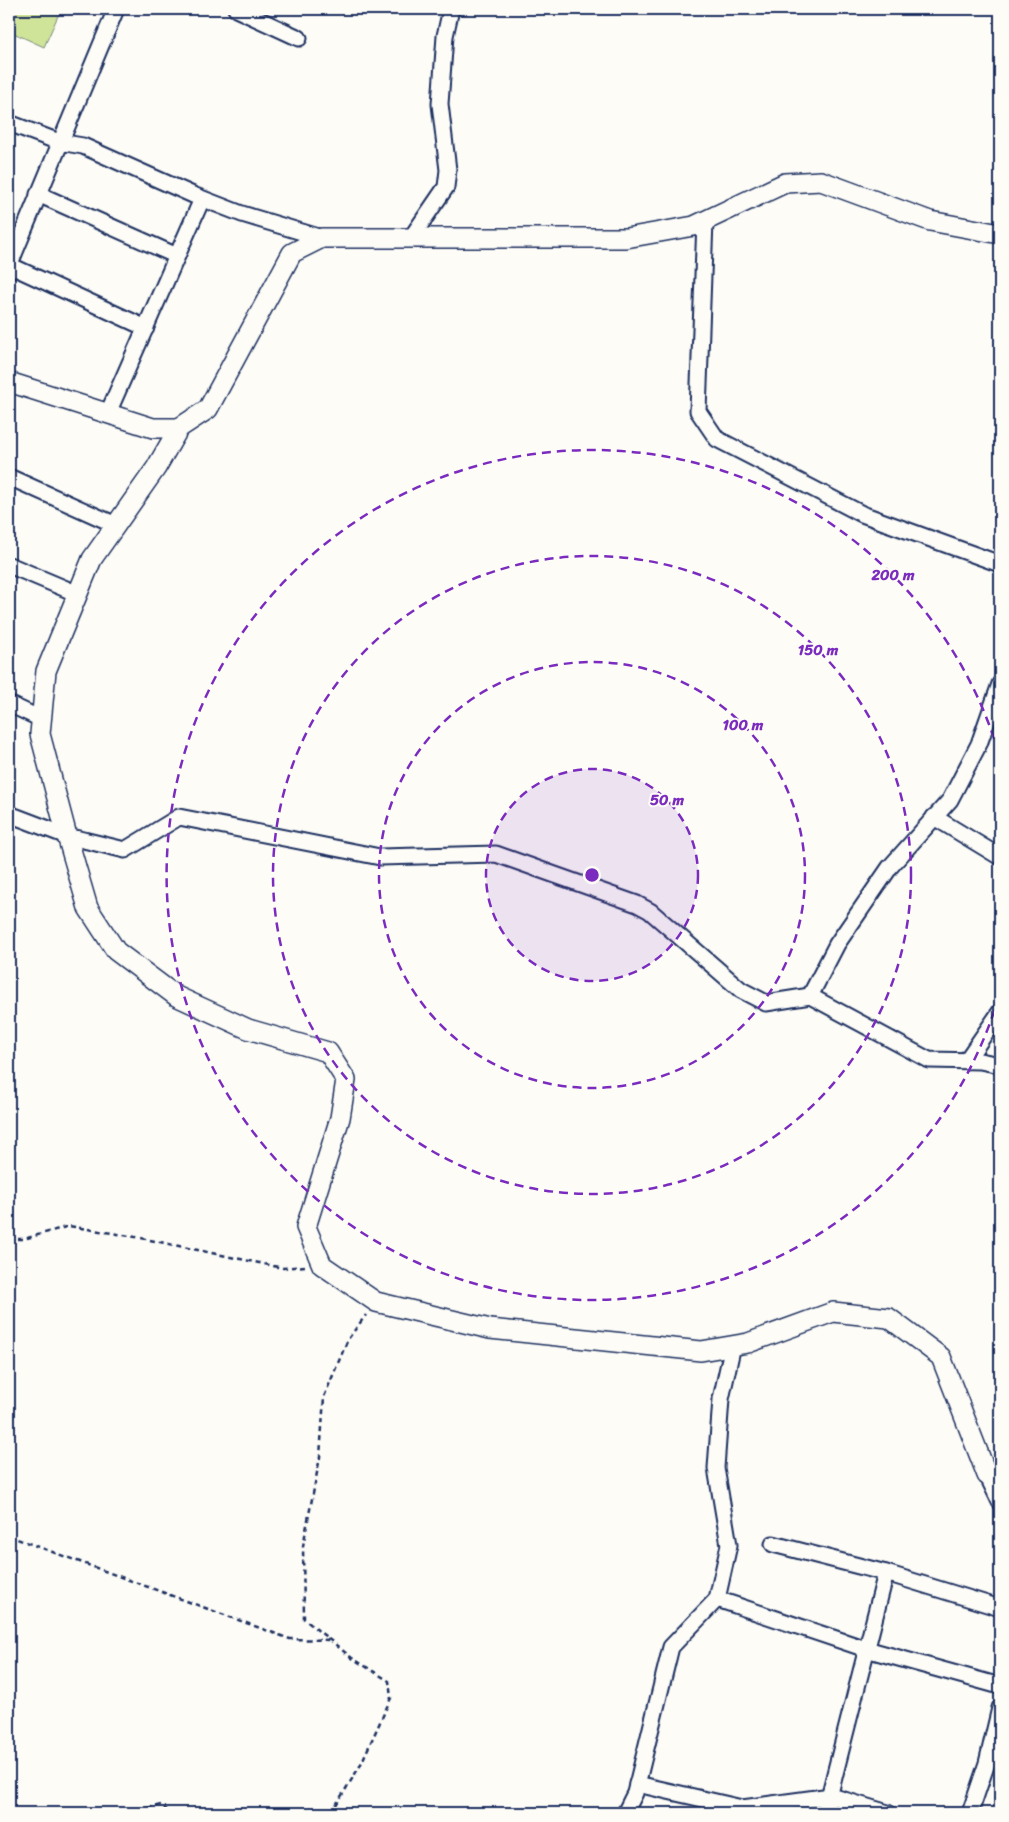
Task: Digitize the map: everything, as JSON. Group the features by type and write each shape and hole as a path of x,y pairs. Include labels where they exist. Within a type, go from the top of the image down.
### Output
{"street":[{"path":"116,9 9,265 146,328"},
{"path":"236,9 299,38"},
{"path":"411,238 446,187 448,170 440,104 445,36 451,9"},
{"path":"9,123 60,142 84,146 202,199 242,214 322,238 626,238 694,226 784,183 821,181 930,221 1000,234"},
{"path":"38,194 177,256"},
{"path":"108,414 202,199"},
{"path":"704,221 698,411 717,439 862,514 1000,564"},
{"path":"322,238 292,253 208,409 179,428 156,468 92,559 46,671 40,734 88,908 116,951 176,996 248,1029 328,1052 346,1080 340,1118 306,1227 322,1265 376,1302 490,1329 701,1351 748,1343 833,1312 889,1318 941,1357 994,1476 1000,1502"},
{"path":"9,382 153,428 179,428"},
{"path":"9,477 116,525"},
{"path":"9,565 78,594"},
{"path":"810,996 842,936 890,867 950,800 979,744 1000,684"},
{"path":"9,704 41,718"},
{"path":"9,814 67,836 125,850 179,817 380,857 496,854 643,908 741,990 766,1003 810,996 930,1060 966,1061 1000,1065"},
{"path":"934,817 1000,857"},
{"path":"966,1061 1000,1012"},
{"path":"625,1813 637,1784 672,1647 717,1599 729,1545 716,1468 721,1399 732,1346"},
{"path":"773,1544 886,1573 1000,1608"},
{"path":"825,1813 831,1796 886,1573"},
{"path":"717,1599 866,1649 1000,1686"},
{"path":"970,1813 986,1763 1000,1708"},
{"path":"637,1784 742,1808 831,1796 888,1813"}],"path":[{"path":"9,1239 24,1239 70,1226 136,1237 283,1268 322,1265"},
{"path":"331,1813 360,1766 391,1698 389,1681 352,1658 304,1619 303,1546 320,1457 324,1397 348,1339 376,1302"},
{"path":"9,1536 290,1639 330,1640"},
{"path":"130,1813 160,1805 170,1813"}],"green space":[{"path":"9,9 61,9 44,47 9,31"}]}
